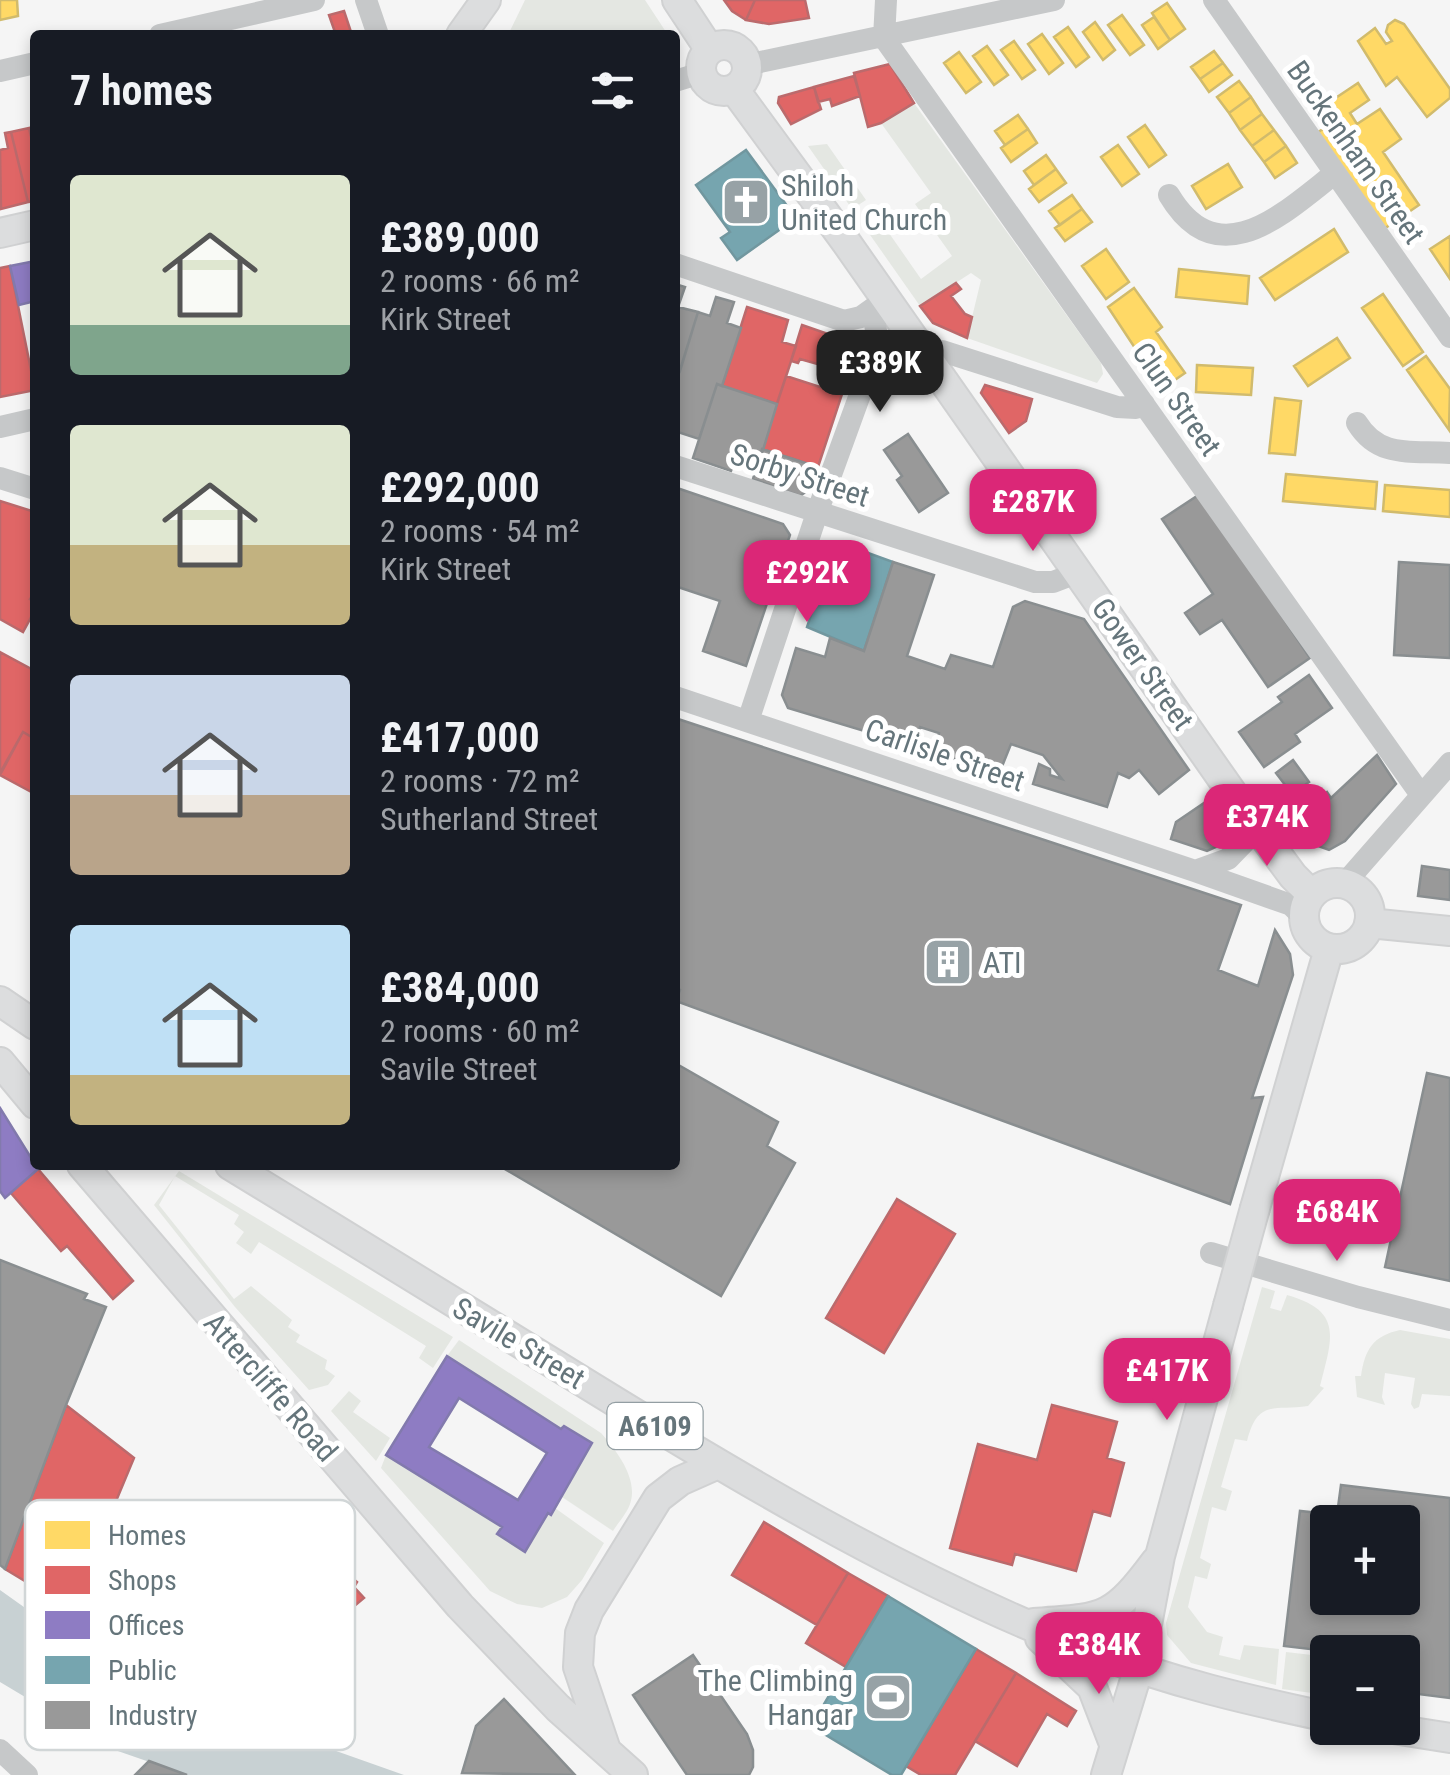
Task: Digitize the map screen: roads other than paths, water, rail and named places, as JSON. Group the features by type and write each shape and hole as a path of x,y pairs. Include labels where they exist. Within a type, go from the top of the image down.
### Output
{"main road":[{"path":"465,30 486,0"},
{"path":"676,0 695,68 710,87 726,91 740,76 738,50 731,46 695,68"},
{"name":"Gower Street","path":"740,76 880,304 928,360 1079,572 1293,876 1307,906"},
{"path":"0,233 30,226"},
{"path":"1328,883 1345,883 1368,903 1369,923 1354,944 1329,948 1311,937 1307,906 1328,883"},
{"path":"1369,923 1450,931"},
{"path":"1106,1775 1139,1668 1160,1556 1329,948"},
{"path":"0,1001 30,1022"},
{"path":"0,1062 30,1098"},
{"name":"Savile Street","path":"238,1170 716,1466 854,1542 1024,1624 1139,1668"},
{"name":"Attercliffe Road","path":"99,1176 460,1606 558,1708 633,1775"},
{"path":"607,1753 578,1666 580,1633 589,1610 658,1498 680,1481 716,1466"},
{"path":"1024,1624 1101,1616 1131,1594 1160,1556"},
{"name":"Savile Street","path":"1024,1624 1092,1687 1114,1744"},
{"name":"A6109","path":"1139,1668 1220,1694 1310,1713"},
{"path":"1420,1733 1450,1738"}],"street":[{"path":"182,30 314,0"},
{"path":"366,0 376,30"},
{"path":"884,38 886,0"},
{"path":"740,76 884,38 1054,0"},
{"name":"Buckenham Street","path":"1214,0 1450,337"},
{"name":"Clun Street","path":"884,38 1144,404 1439,780"},
{"path":"0,72 30,65"},
{"path":"1169,195 1177,208 1206,229 1240,235 1279,218 1334,174"},
{"path":"680,266 844,321 861,317 880,304"},
{"path":"748,721 816,512 878,345 880,304"},
{"path":"928,360 942,351 1117,407 1136,408 1144,404"},
{"path":"0,426 30,420"},
{"path":"1358,423 1366,437 1380,448 1450,453"},
{"name":"Sorby Street","path":"680,468 1035,582 1052,582 1079,572"},
{"path":"0,478 30,487"},
{"name":"Carlisle Street","path":"680,699 1291,905 1307,906"},
{"path":"1345,883 1439,780"},
{"path":"1195,871 1228,859 1258,828"},
{"path":"1211,1253 1450,1320"},
{"path":"0,1750 28,1775"}],"place":[{"name":"Shiloh United Church","path":"746,202"},
{"name":"ATI","path":"948,962"},
{"name":"The Climbing Hangar","path":"888,1697"}]}
